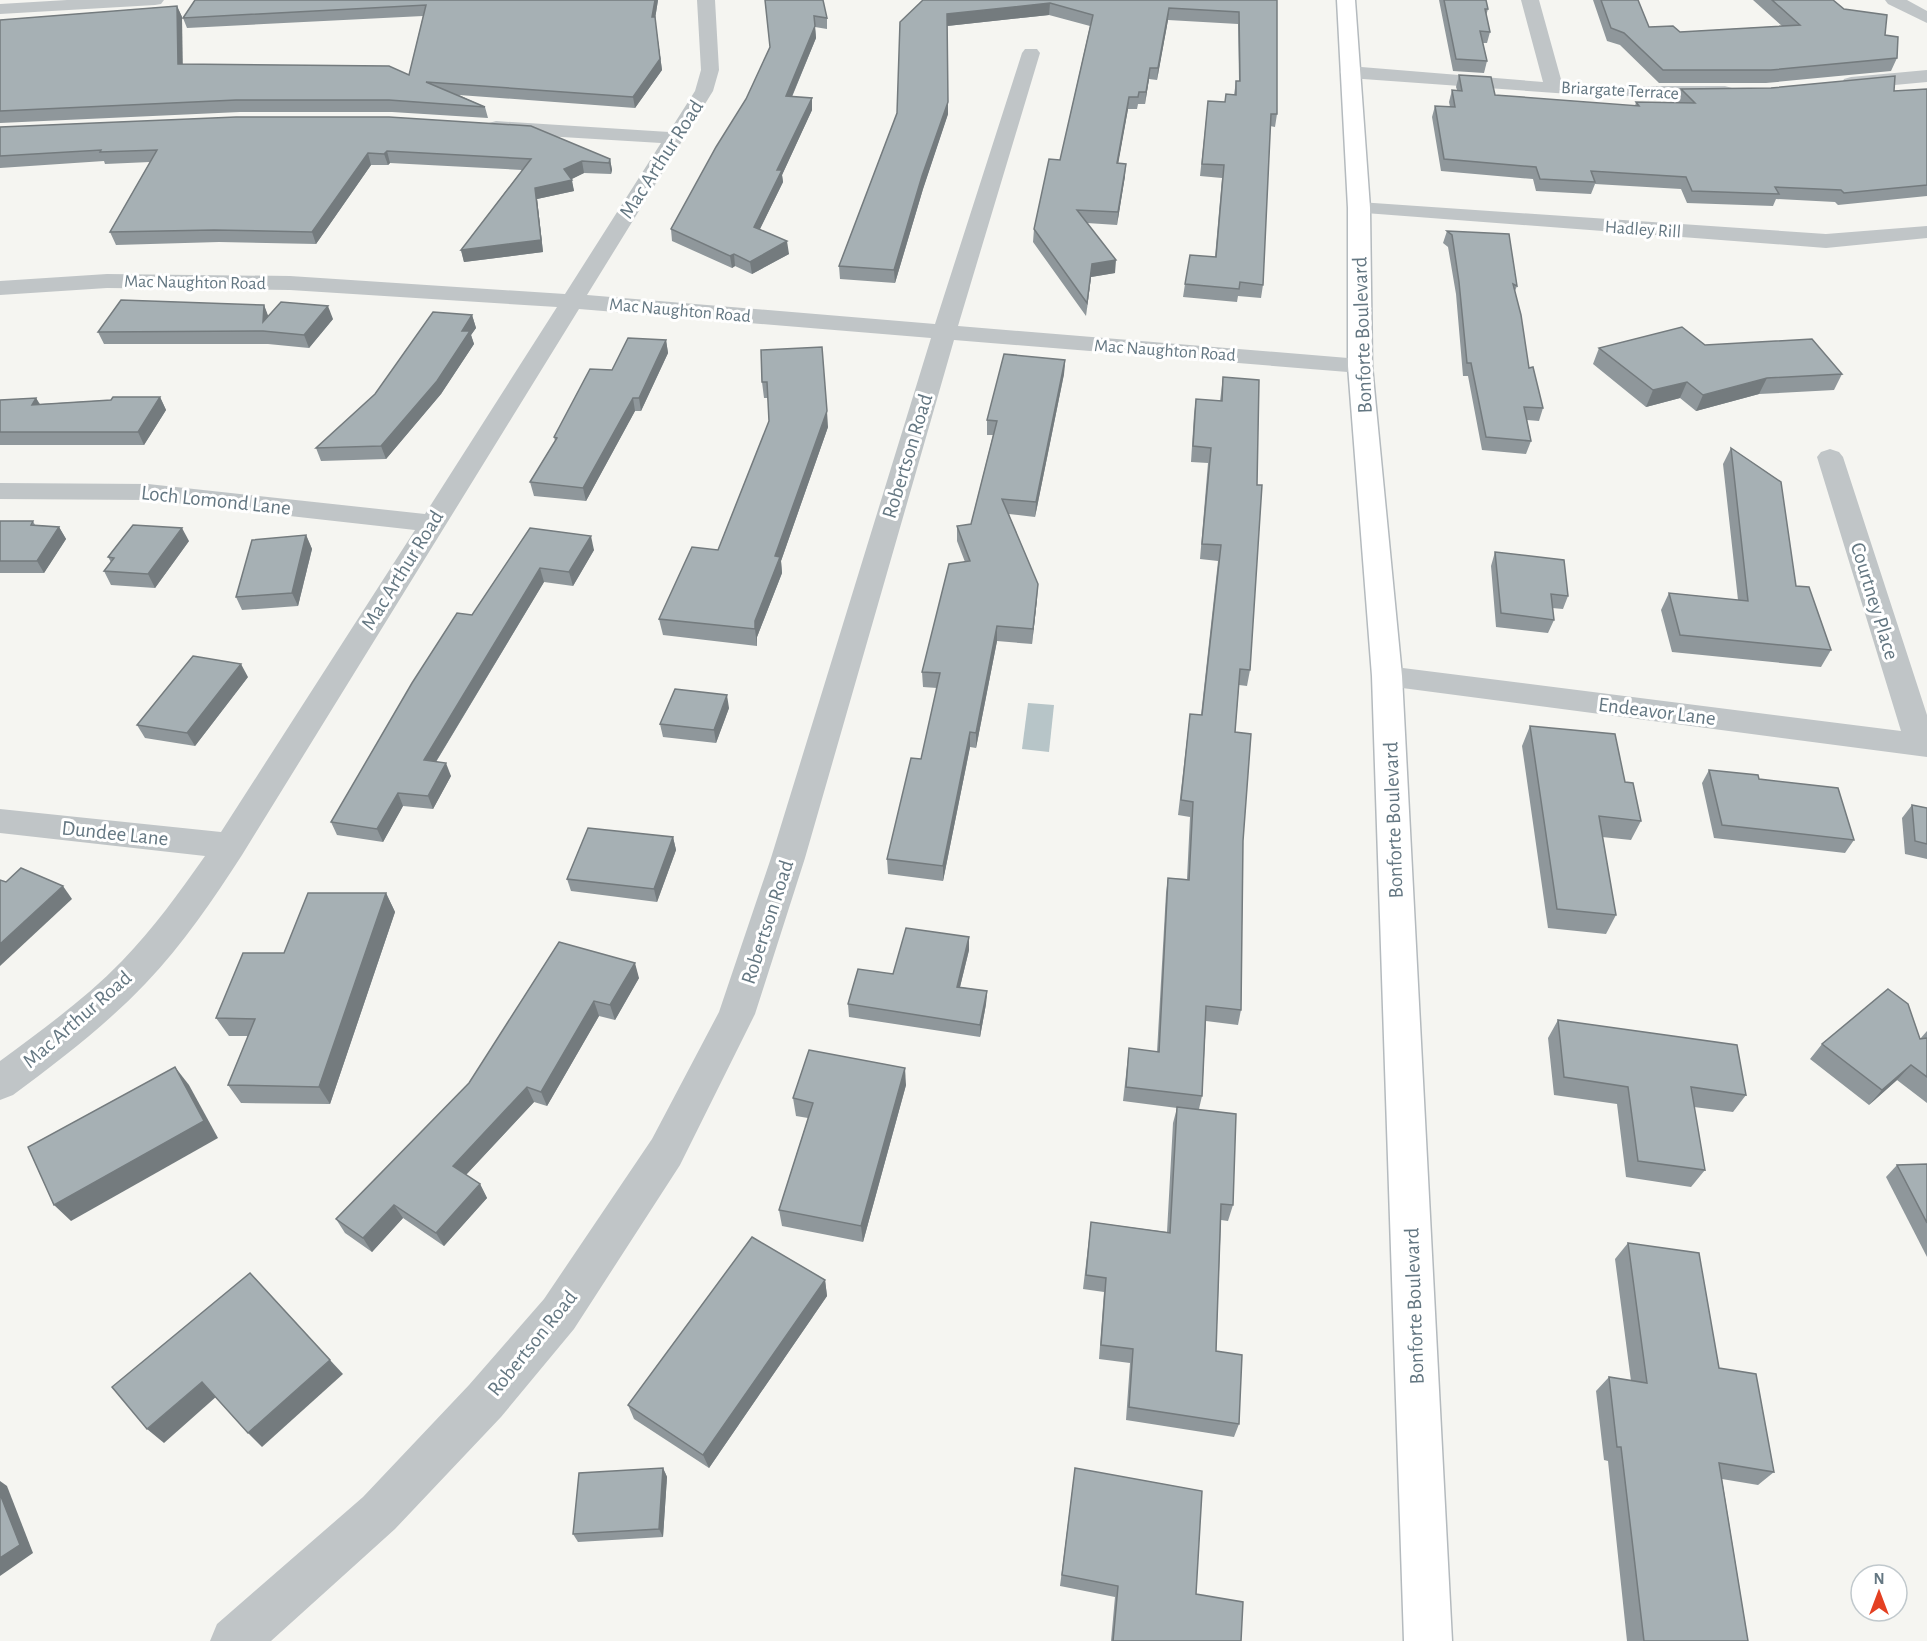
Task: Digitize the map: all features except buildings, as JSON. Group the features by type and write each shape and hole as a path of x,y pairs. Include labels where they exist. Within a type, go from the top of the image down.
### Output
{"main road":[{"name":"Bonforte Boulevard","path":"1346,0 1359,208 1360,366 1387,676 1428,1641"}],"street":[{"path":"0,9 155,0"},
{"name":"Mac Arthur Road","path":"0,1083 79,1023 119,987 196,897 230,846 704,91 710,70 706,0"},
{"path":"1530,0 1554,87"},
{"path":"1894,0 1927,18"},
{"name":"Robertson Road","path":"240,1639 379,1513 485,1401 559,1314 666,1152 737,1014 788,858 944,333 1031,53"},
{"name":"Briargate Terrace","path":"1349,72 1554,87 1682,93 1742,92"},
{"path":"1835,85 1927,76"},
{"path":"472,125 673,138"},
{"name":"Hadley Rill","path":"1359,208 1826,242 1927,232"},
{"name":"Mac Naughton Road","path":"0,288 107,281 290,283 571,301 1360,366"},
{"name":"Courtney Place","path":"1830,457 1924,745"},
{"name":"Loch Lomond Lane","path":"0,491 148,492 432,523"},
{"name":"Endeavor Lane","path":"1387,676 1924,745"},
{"name":"Dundee Lane","path":"0,821 230,846"}],"shaded area":[{"path":"1028,703 1054,705 1049,752 1022,749"}]}
